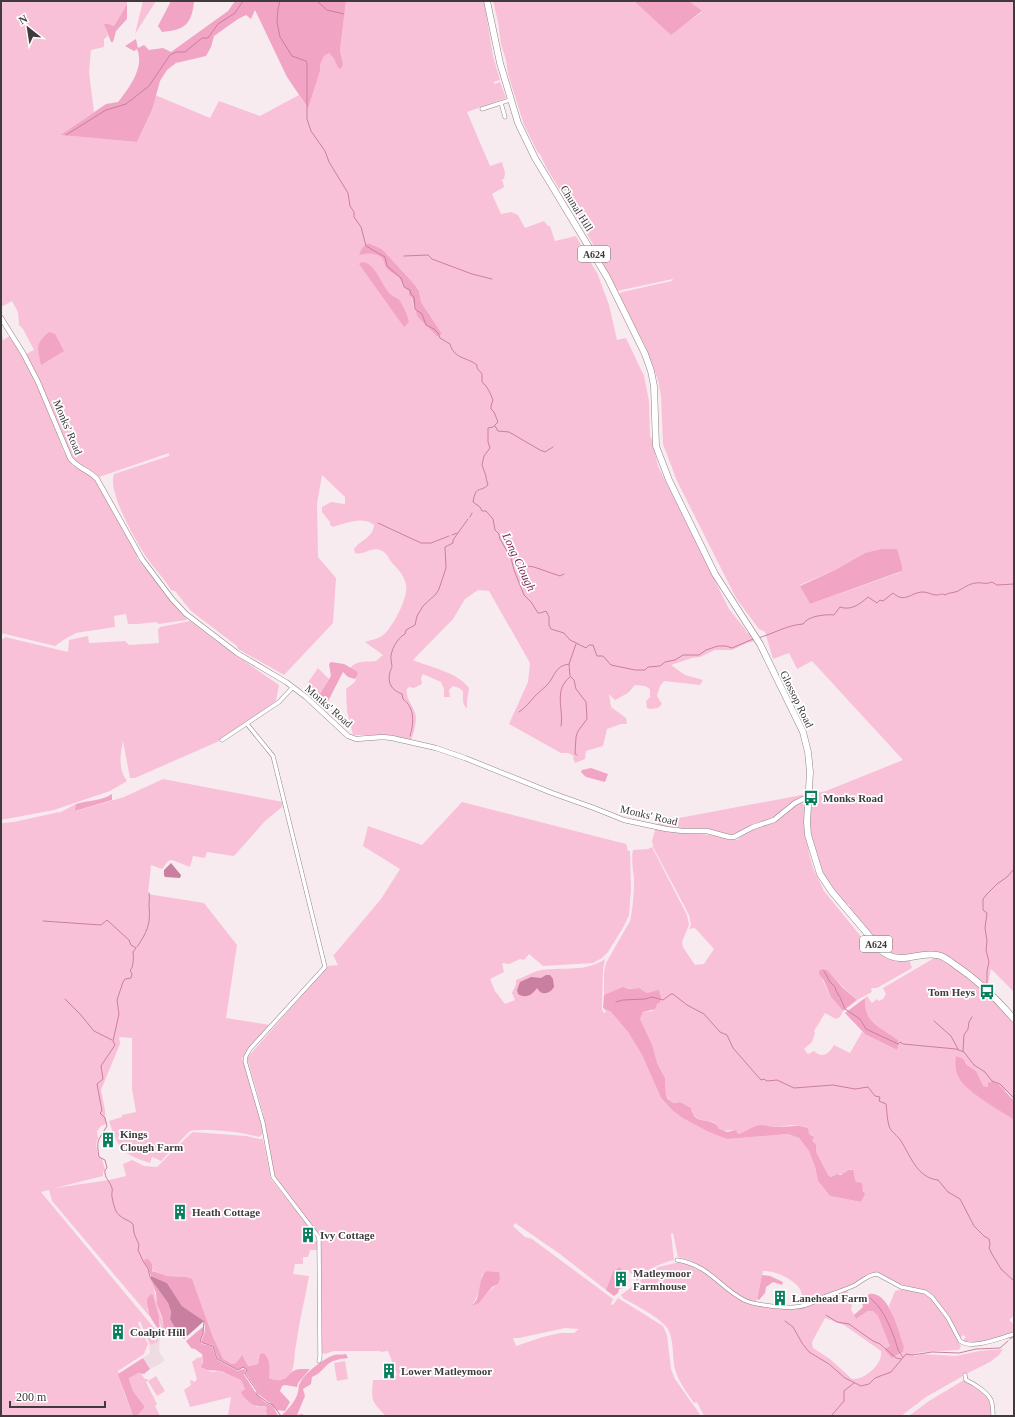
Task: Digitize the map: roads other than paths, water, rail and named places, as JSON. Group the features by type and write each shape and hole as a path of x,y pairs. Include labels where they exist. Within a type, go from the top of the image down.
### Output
{"main road":[{"name":"Chunal Hill","path":"487,1 494,38 510,100 518,123 530,148 596,259 642,346 654,381 656,446 664,468 684,512"},
{"name":"Glossop Road","path":"684,512 720,584 756,636 802,729 809,758 810,778 807,822 808,835 820,874 832,892 880,948 891,957 898,958 934,954 945,958 978,981 1014,1018"}],"street":[{"path":"482,109 510,100"},
{"path":"501,103 505,118"},
{"name":"Monks' Road","path":"1,318 24,353 70,458 75,464 97,479 142,559 157,580 179,606 196,622 237,653 293,687 352,737 364,739 388,738 436,748 624,820 666,829 707,831 734,837 753,827 774,820 793,804 804,799 809,799"},
{"path":"222,740 279,702 293,687"},
{"path":"247,724 273,756 325,967 250,1049 246,1056 246,1061 263,1123 273,1177 318,1236 319,1240 319,1361"},
{"path":"676,1260 701,1268 734,1294 748,1302 790,1307 800,1307 810,1304 877,1274 901,1287 925,1292 932,1296 945,1312 960,1341 964,1344 971,1345 1014,1334"},
{"path":"965,1375 966,1380 976,1386 990,1399 993,1406 993,1416"}],"waterway":[{"path":"66,135 106,110 126,104 149,86 170,55 176,52 185,52 202,38 208,38 218,24 235,13 243,1"},
{"name":"Long Clough","path":"280,1 277,22 280,37 292,56 306,61 307,63 307,119 311,131 325,151 329,162 348,193 350,206 354,212 354,217 361,227 366,246 385,257 387,266 401,278 404,287 410,290 414,297 415,309 422,314 426,325 434,329 440,338 450,344 454,352 477,365 477,368 482,374 482,382 493,400 491,409 494,412 498,422 493,427 488,428 488,442 490,448 484,456 482,465 488,485 475,493 473,502 480,507 482,511 486,511 493,519 495,530 499,534 500,539 511,558 524,595 531,602 538,613 546,611 549,617 549,625 551,629 564,633 570,640 586,648 589,645 593,645 597,656 603,656 611,665 635,670 645,670 648,667 660,666 665,662 675,660 683,655 699,655 706,650 718,646 732,648 753,639"},
{"path":"317,1 327,10 344,14"},
{"path":"404,256 428,255 432,259 472,274 492,279"},
{"path":"495,426 498,431 509,432 545,452 553,447"},
{"path":"470,517 472,513"},
{"path":"410,736 413,721 412,711 403,699 402,694 395,691 391,686 389,680 392,666 391,656 397,642 405,634 406,630 415,625 417,616 423,606 436,594 439,589 446,568 445,547 453,543 453,540 468,519"},
{"path":"378,523 421,543 431,543 449,536"},
{"path":"452,535 457,533"},
{"path":"513,564 534,567 560,576 564,574"},
{"name":"Long Clough","path":"758,638 791,626 803,624 805,621 813,617 834,615 840,607 852,607 868,597 877,603 880,600 883,601 893,593 897,596 905,598 919,592 927,592 934,595 945,595 976,583 992,582 997,585 1014,584"},
{"path":"576,644 569,664 570,676 574,680 576,689 586,702 587,719 578,731 576,737 575,754 577,755"},
{"path":"519,712 550,682 555,672 560,667 569,664"},
{"path":"561,726 560,694 565,682 570,677"},
{"path":"986,985 989,962 986,950 987,941 985,928 987,913 983,910 983,899 1014,869"},
{"path":"137,947 146,932 149,923 149,893"},
{"path":"43,921 101,925 107,920 129,940 131,945 136,948 133,952 133,964 130,970 132,974 131,978 125,979 123,982 117,1000 119,1014 113,1041 115,1045 101,1066 103,1079 97,1084 102,1111 100,1113 105,1118 107,1126 98,1140 98,1147 99,1157 105,1160 107,1168 105,1170 105,1175 112,1188 115,1209 118,1214 133,1224 134,1233 139,1245 138,1250 148,1269 150,1277"},
{"path":"824,971 830,982 835,987 845,1009 860,1019 866,1029 898,1044 900,1042 903,1044 956,1049 964,1052 974,1065 985,1072 992,1081 1000,1084 1014,1098"},
{"path":"616,1002 652,997 663,1000 673,994 687,1005 704,1014 720,1032 727,1035 733,1048 761,1080 777,1080 794,1088 833,1085 855,1089 868,1087 875,1096 880,1097 879,1101 886,1104 889,1126 901,1141 915,1165 925,1175 938,1180 948,1192 960,1199 974,1226 989,1239 989,1248 1001,1269 1014,1281"},
{"path":"65,999 94,1031 112,1040"},
{"path":"963,1051 964,1035 968,1029 969,1022 972,1017"},
{"path":"934,1021 951,1036 958,1049"},
{"path":"870,1298 885,1316 898,1350 903,1357"},
{"path":"826,1315 837,1322 849,1324 873,1341 880,1344 896,1358 901,1359"},
{"path":"204,1321 203,1334 200,1341 213,1346 217,1359 238,1370 243,1367 247,1370 245,1374 257,1391 257,1395 273,1405 281,1416"},
{"path":"785,1321 793,1327 809,1352 829,1364 845,1378 861,1386 869,1384 875,1378 891,1372 906,1354 912,1355 932,1352 959,1353 976,1349 1000,1348 1008,1341"},
{"path":"1010,1339 1014,1336"},
{"path":"831,1416 844,1401 844,1391 854,1383"}],"place":[{"name":"Monks Road","path":"811,798"},
{"name":"Tom Heys","path":"987,992"},
{"name":"Kings Clough Farm","path":"108,1140"},
{"name":"Heath Cottage","path":"180,1212"},
{"name":"Ivy Cottage","path":"308,1235"},
{"name":"Matleymoor Farmhouse","path":"621,1279"},
{"name":"Lanehead Farm","path":"780,1298"},
{"name":"Coalpit Hill","path":"118,1332"},
{"name":"Lower Matleymoor","path":"389,1371"}]}
